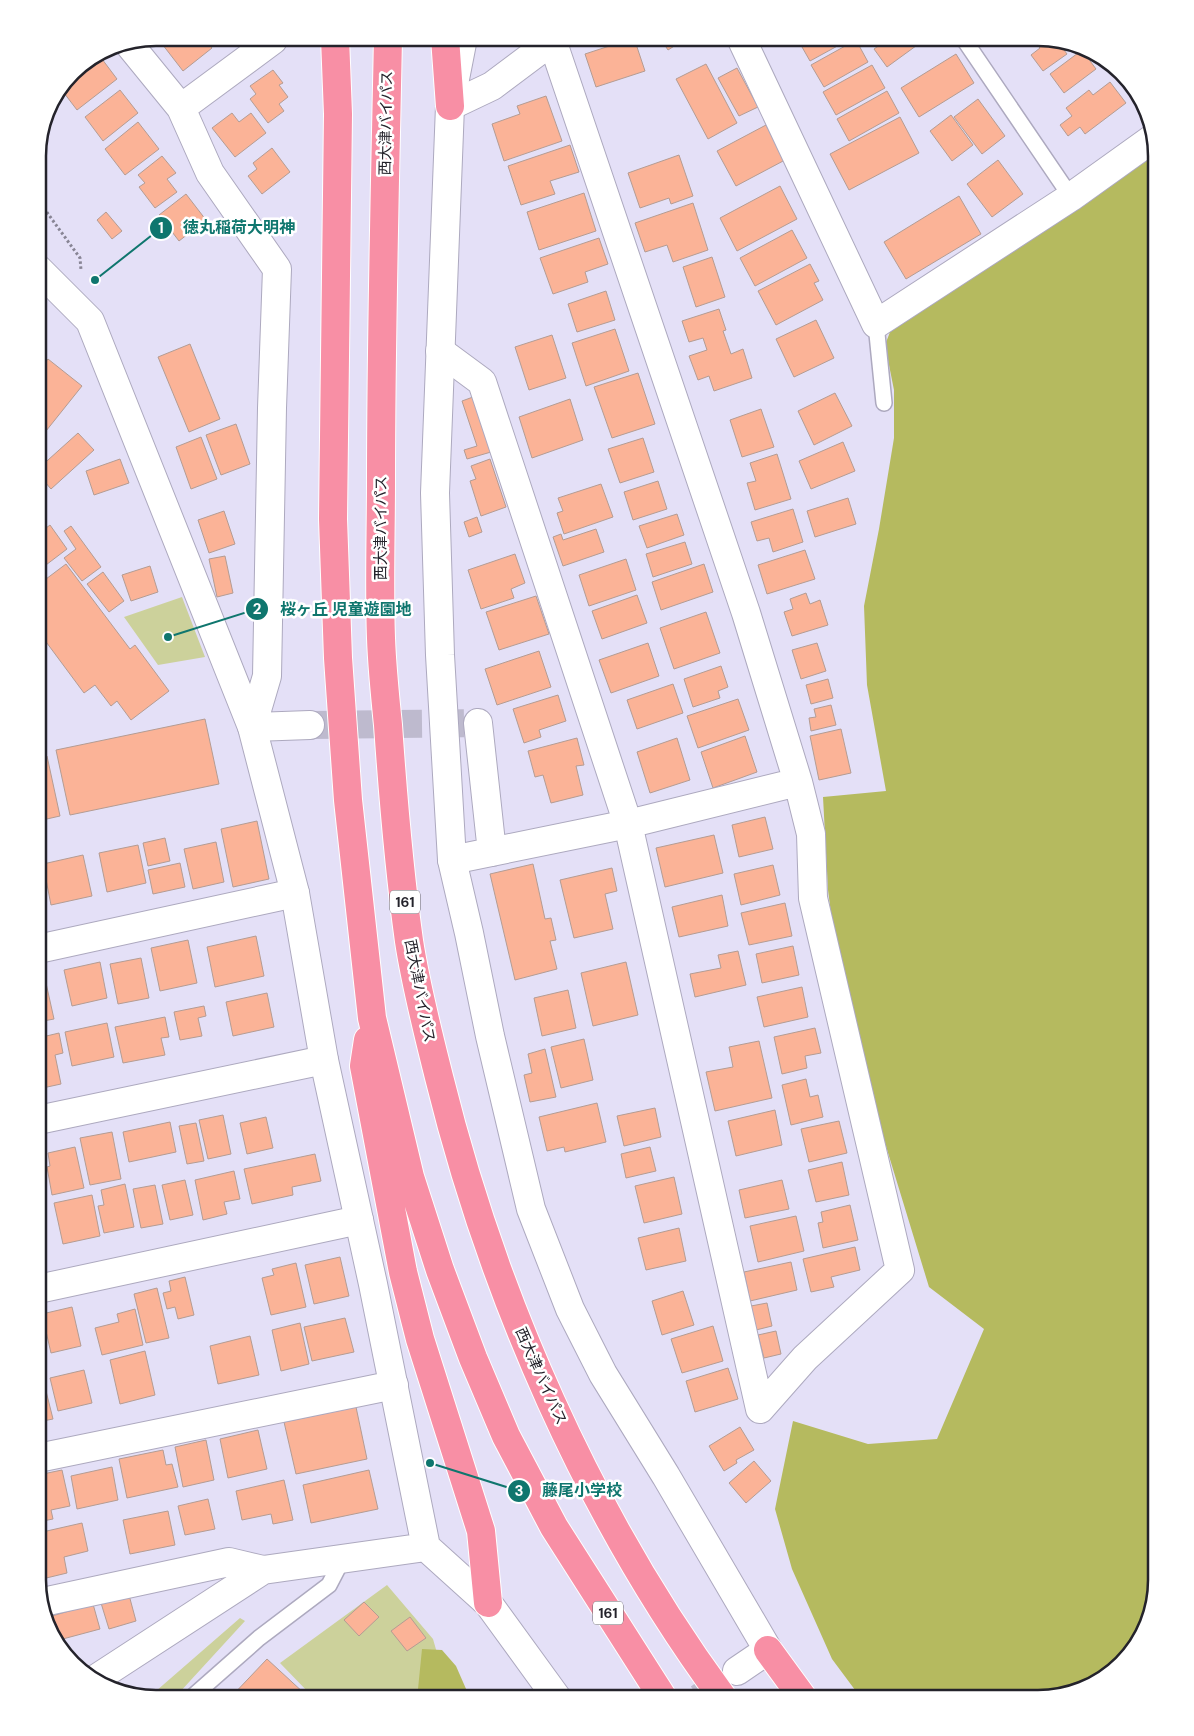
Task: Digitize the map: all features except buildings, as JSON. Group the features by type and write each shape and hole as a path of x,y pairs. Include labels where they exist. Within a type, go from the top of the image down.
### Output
{"highway":[{"name":"161","path":"335,46 338,114 333,519 338,658 348,800 372,1018 410,1177 446,1288 502,1428 554,1527 658,1690"},
{"name":"西大津バイパス","path":"388,46 381,417 381,636 395,828 410,946 430,1043 451,1128 478,1216 522,1336 558,1416 604,1508 659,1603 717,1690"},
{"path":"445,46 450,106"},
{"path":"372,1018 364,1066 403,1272 420,1339 481,1531 488,1602"},
{"path":"768,1650 797,1690"}],"street":[{"path":"181,108 265,46"},
{"path":"461,46 450,106 435,493 440,655 452,860 490,1036 531,1209 570,1309 602,1374 666,1476 768,1650 737,1671"},
{"path":"450,106 492,86 545,46"},
{"path":"440,351 482,382 628,824 760,1409 805,1358 900,1270 813,898 811,834 798,782 746,613 556,46"},
{"path":"745,46 876,324 1071,197 1147,143"},
{"path":"133,49 181,108 210,174 276,268 267,676 252,727"},
{"path":"46,284 90,321 252,727 295,893 324,1060 394,1385 426,1547 488,1602 551,1690"},
{"path":"478,723 492,852"},
{"path":"252,727 310,724"},
{"path":"452,860 628,824 798,782"},
{"path":"46,947 295,893"},
{"path":"46,1118 324,1060"},
{"path":"46,1287 359,1220"},
{"path":"46,1456 394,1385"},
{"path":"49,1601 229,1562 262,1570 426,1547"},
{"path":"102,1675 262,1570"}],"lane":[{"path":"968,46 1071,197"},
{"path":"876,324 884,403"},
{"path":"200,1690 259,1638 329,1585 343,1558"}],"path":[{"path":"46,211 80,258 82,268 80,273"}],"green space":[{"path":"1148,158 1148,1580 1144,1608 1133,1635 1125,1647 1105,1667 1093,1675 1066,1686 1052,1689 855,1690 832,1659 792,1569 775,1509 793,1421 868,1444 937,1439 984,1329 929,1287 860,1061 835,945 828,890 823,797 886,791 867,685 864,606 894,438 894,390 885,345 890,332"},
{"path":"182,597 205,657 158,665 124,617"},
{"path":"387,1585 433,1639 448,1690 306,1690 280,1663"},
{"path":"240,1618 245,1621 182,1690 157,1690"},
{"path":"422,1649 442,1650 456,1666 466,1690 418,1690"}],"tunnel":[{"path":"310,725 478,723"},
{"path":"710,1690 734,1673"}],"place":[{"name":"徳丸稲荷大明神","path":"95,280"},
{"name":"桜ヶ丘 児童遊園地","path":"168,637"},
{"name":"藤尾小学校","path":"430,1463"}]}
